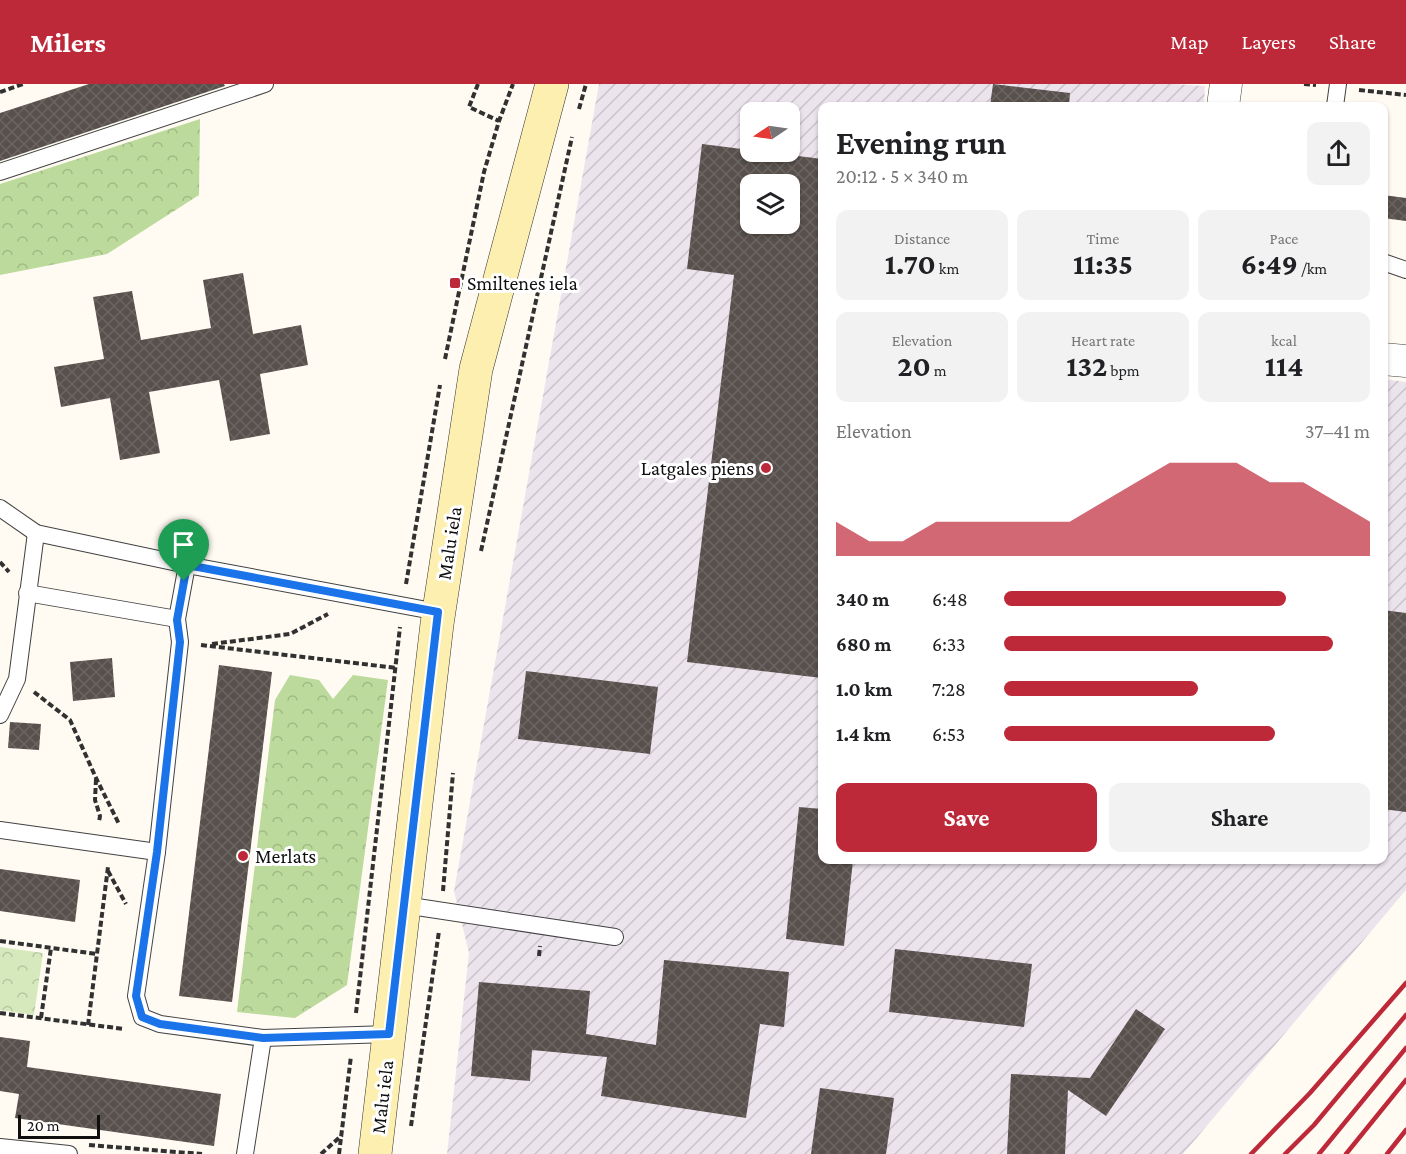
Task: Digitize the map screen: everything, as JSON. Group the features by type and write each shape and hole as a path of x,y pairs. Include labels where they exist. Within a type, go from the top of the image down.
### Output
{"street":[{"name":"Malu iela","path":"375,1154 438,612 476,369 552,84"},
{"path":"1224,102 1226,84"},
{"path":"1388,360 1406,362"}],"lane":[{"path":"0,172 265,84"},
{"path":"1336,102 1338,84"},
{"path":"1388,264 1406,270"},
{"path":"0,508 36,533 187,565 438,612"},
{"path":"0,715 17,679 36,533"},
{"path":"187,565 177,620 180,642 157,852 136,996 142,1017 160,1024 263,1038 389,1034"},
{"path":"27,593 177,620"},
{"path":"0,830 157,852"},
{"path":"404,905 615,937"},
{"path":"245,1154 263,1038"},
{"path":"0,1147 73,1149"}],"path":[{"path":"0,92 23,84"},
{"path":"477,84 469,107 499,121"},
{"path":"578,114 586,84"},
{"path":"479,560 572,135"},
{"path":"205,645 290,634 357,598"},
{"path":"180,642 397,668"},
{"path":"17,679 70,720 131,849"},
{"path":"411,1132 441,911 453,770"},
{"path":"88,1025 97,954 103,844 100,816 95,800 96,778"},
{"path":"0,941 97,954"},
{"path":"41,1018 51,948"},
{"path":"0,1013 123,1030 142,1017"},
{"path":"339,1154 353,1035"},
{"path":"321,1154 342,1135"},
{"path":"73,1149 202,1154"}],"shaded area":[{"path":"599,84 1174,84 1205,86 1204,102 818,102 818,864 1388,864 1388,380 1406,382 1406,890 1183,1154 447,1154 469,953 454,891"}],"green space":[{"path":"200,119 199,195 107,254 0,275 0,184"},
{"path":"290,675 319,680 333,699 353,675 388,680 347,985 295,1018 237,1012 275,700"},
{"path":"0,947 43,953 34,1015 0,1010"}],"building":[{"path":"89,84 224,84 225,86 0,161 0,113"},
{"path":"993,84 1070,93 1069,102 991,102"},
{"name":"Latgales piens","path":"702,144 740,149 740,162 800,162 800,156 818,158 818,678 687,662 734,275 687,269"},
{"path":"1388,196 1406,198 1406,221 1388,219"},
{"path":"243,273 253,334 301,325 308,365 260,374 270,434 230,441 219,380 149,392 160,453 120,460 110,398 61,407 54,367 104,359 93,297 132,291 141,340 211,328 203,280"},
{"path":"1388,611 1406,613 1406,812 1388,810"},
{"path":"112,658 115,697 73,701 70,662"},
{"path":"219,665 272,672 232,1002 179,996"},
{"path":"526,671 658,687 650,754 518,739"},
{"path":"10,722 41,724 39,750 8,748"},
{"path":"799,807 818,809 818,864 853,864 844,946 786,939"},
{"path":"0,869 80,880 75,922 0,911"},
{"path":"895,949 1032,964 1024,1027 889,1012"},
{"path":"664,960 789,972 784,1027 760,1024 746,1118 601,1096 607,1057 532,1050 530,1081 471,1076 479,982 590,991 586,1034 656,1045"},
{"path":"1136,1009 1165,1029 1106,1116 1068,1090 1065,1154 1007,1154 1011,1074 1090,1078"},
{"path":"0,1037 30,1041 27,1067 221,1094 214,1146 15,1118 19,1094 0,1091"},
{"path":"820,1088 894,1098 886,1154 811,1154"}],"railway":[{"path":"1251,1154 1310,1093 1406,983"},
{"path":"1285,1154 1314,1125 1406,1015"},
{"path":"1319,1154 1406,1048"},
{"path":"1346,1154 1406,1080"},
{"path":"1387,1154 1406,1130"}],"place":[{"name":"Smiltenes iela","path":"455,283"},
{"name":"Latgales piens","path":"766,468"},
{"name":"Merlats","path":"243,856"}],"route":[{"path":"187,565 438,612 389,1034 263,1038 160,1024 142,1017 136,996 157,852 180,642 177,620 184,581 187,565"}]}
